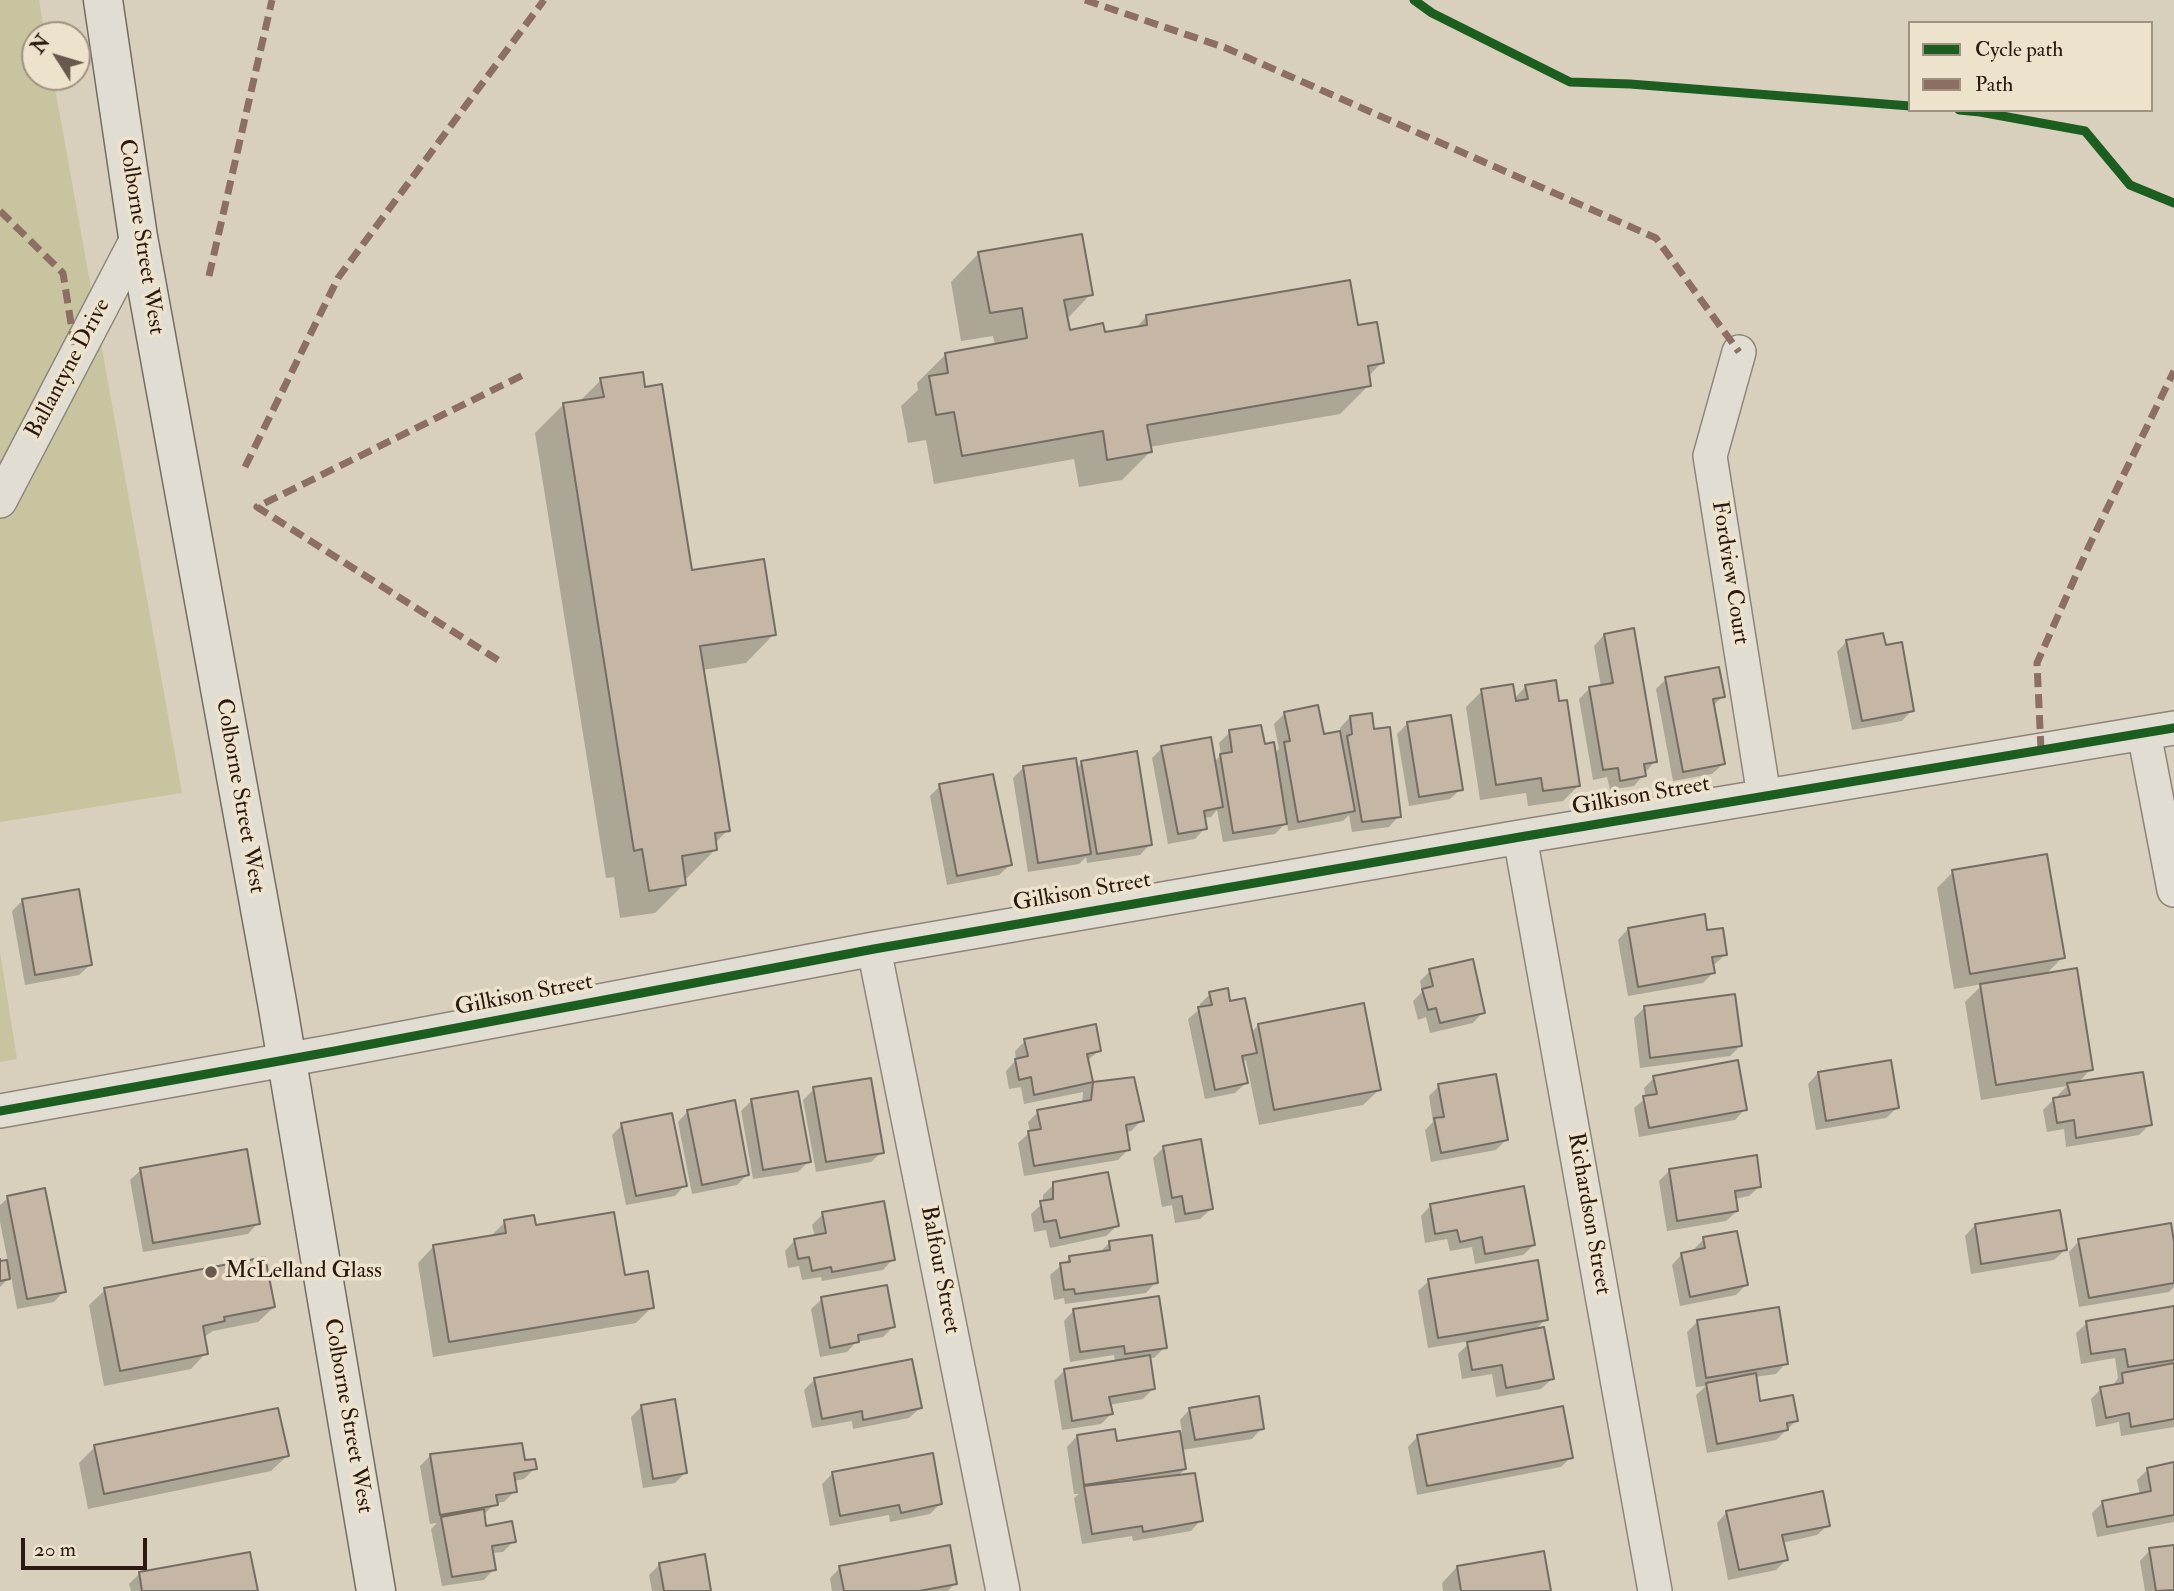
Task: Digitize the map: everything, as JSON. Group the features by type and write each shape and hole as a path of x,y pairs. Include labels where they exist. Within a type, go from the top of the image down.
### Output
{"main road":[{"name":"Colborne Street West","path":"103,0 138,237 285,1059 376,1591"}],"street":[{"name":"Ballantyne Drive","path":"0,501 138,237"},
{"name":"Fordview Court","path":"1739,352 1710,456 1764,796"},
{"name":"Gilkison Street","path":"0,1111 874,949 2159,730"},
{"path":"2159,730 2174,890"},
{"name":"Richardson Street","path":"1520,837 1655,1591"},
{"name":"Balfour Street","path":"874,949 1003,1591"}],"shaded area":[{"path":"0,0 39,0 43,21 21,21 21,91 56,91 182,793 0,822"},
{"path":"0,952 17,1059 0,1062"}],"building":[{"path":"1082,234 1093,295 1064,300 1070,330 1103,323 1105,332 1147,325 1146,315 1350,280 1358,325 1377,322 1384,363 1368,366 1371,386 1147,425 1152,452 1107,460 1103,431 962,456 954,412 936,415 929,376 948,373 945,353 1027,338 1022,308 990,313 978,252"},
{"path":"643,372 645,387 662,384 692,570 764,559 776,635 700,646 730,831 715,833 717,850 682,856 686,885 649,891 642,849 634,851 563,403 604,397 600,378"},
{"path":"1634,628 1657,762 1644,764 1646,776 1620,781 1618,768 1603,770 1589,687 1613,683 1604,634"},
{"path":"1883,633 1886,645 1902,642 1914,711 1862,721 1846,640"},
{"path":"1719,667 1725,697 1713,699 1725,764 1683,772 1665,677"},
{"path":"1556,680 1559,701 1567,700 1580,786 1543,791 1541,778 1496,785 1481,689 1513,684 1516,701 1528,699 1525,685"},
{"path":"1318,705 1324,734 1340,731 1355,811 1298,822 1284,742 1290,741 1284,712"},
{"path":"1372,713 1374,729 1390,727 1401,817 1362,822 1347,736 1352,734 1350,716"},
{"path":"1451,715 1463,790 1419,797 1407,722"},
{"path":"1261,725 1265,744 1274,742 1287,824 1233,833 1220,754 1232,752 1229,730"},
{"path":"1211,737 1223,807 1204,811 1207,829 1178,834 1161,746"},
{"path":"1137,751 1152,845 1097,854 1081,761"},
{"path":"1076,758 1091,854 1038,863 1023,766"},
{"path":"993,774 1012,865 957,876 939,784"},
{"path":"2047,854 2065,958 1970,974 1952,870"},
{"path":"79,889 92,965 35,975 22,899"},
{"path":"1705,914 1707,930 1723,928 1727,955 1712,957 1715,973 1638,987 1628,928"},
{"path":"1473,959 1485,1013 1440,1023 1436,1008 1428,1010 1422,989 1433,986 1429,969"},
{"path":"2077,968 2093,1070 1996,1085 1980,984"},
{"path":"1228,988 1230,1001 1245,998 1257,1053 1242,1056 1248,1083 1215,1090 1198,1007 1212,1005 1209,992"},
{"path":"1735,994 1742,1046 1650,1058 1644,1006"},
{"path":"1364,1003 1381,1090 1274,1110 1258,1024"},
{"path":"1096,1024 1101,1051 1087,1054 1093,1082 1034,1095 1031,1077 1019,1080 1015,1059 1028,1056 1024,1039"},
{"path":"1738,1060 1747,1110 1649,1128 1643,1096 1657,1094 1653,1076"},
{"path":"1891,1060 1899,1108 1826,1121 1818,1072"},
{"path":"2143,1072 2152,1125 2076,1138 2074,1120 2057,1123 2053,1098 2070,1095 2067,1083"},
{"path":"1496,1074 1508,1140 1441,1153 1434,1118 1444,1117 1438,1084"},
{"path":"1134,1077 1144,1121 1126,1125 1130,1150 1034,1166 1028,1131 1041,1129 1037,1110 1091,1100 1093,1082"},
{"path":"871,1078 884,1153 826,1162 813,1087"},
{"path":"798,1091 811,1162 763,1170 751,1099"},
{"path":"735,1100 749,1175 702,1185 687,1110"},
{"path":"672,1113 687,1186 636,1196 621,1123"},
{"path":"1201,1139 1213,1209 1185,1214 1182,1196 1172,1198 1163,1146"},
{"path":"247,1149 260,1224 153,1243 140,1168"},
{"path":"1757,1155 1761,1187 1735,1191 1738,1211 1677,1221 1669,1169"},
{"path":"1108,1172 1119,1226 1060,1238 1056,1220 1044,1222 1040,1201 1053,1199 1053,1182"},
{"path":"1524,1186 1535,1245 1485,1254 1482,1237 1460,1242 1457,1230 1435,1234 1430,1204"},
{"path":"45,1188 66,1292 27,1299 7,1196"},
{"path":"884,1201 895,1260 832,1272 831,1267 812,1271 809,1257 798,1259 794,1239 826,1233 822,1212"},
{"path":"2060,1210 2067,1250 1981,1264 1975,1224"},
{"path":"614,1212 625,1275 648,1271 654,1308 449,1342 433,1245 506,1233 504,1220 534,1215 536,1225"},
{"path":"2171,1223 2174,1283 2089,1298 2078,1239"},
{"path":"1737,1231 1748,1285 1690,1297 1681,1253 1705,1248 1703,1237"},
{"path":"1152,1235 1158,1283 1075,1294 1074,1289 1064,1290 1060,1263 1070,1262 1069,1256 1110,1250 1109,1241"},
{"path":"265,1257 275,1307 224,1317 225,1321 203,1326 208,1354 120,1371 104,1288"},
{"path":"7,1260 10,1279 0,1281 0,1261"},
{"path":"1538,1260 1548,1320 1438,1338 1428,1279"},
{"path":"887,1285 895,1327 858,1335 859,1342 830,1348 821,1297"},
{"path":"1159,1296 1167,1348 1125,1354 1124,1346 1080,1352 1073,1309"},
{"path":"2174,1306 2174,1360 2128,1367 2125,1349 2091,1354 2086,1321"},
{"path":"1779,1307 1788,1364 1706,1378 1697,1320"},
{"path":"1544,1327 1554,1379 1506,1388 1502,1365 1472,1370 1467,1342"},
{"path":"1150,1355 1155,1389 1109,1397 1113,1414 1072,1421 1064,1369"},
{"path":"912,1359 922,1408 863,1420 862,1411 822,1419 814,1378"},
{"path":"2174,1363 2174,1419 2131,1427 2129,1413 2106,1418 2100,1387 2123,1383 2122,1373"},
{"path":"1756,1373 1760,1401 1793,1395 1798,1421 1787,1423 1788,1430 1717,1444 1706,1383"},
{"path":"1259,1396 1264,1429 1195,1440 1189,1408"},
{"path":"675,1399 687,1473 653,1479 641,1405"},
{"path":"1563,1406 1573,1458 1427,1486 1417,1435"},
{"path":"278,1408 289,1456 104,1494 94,1445"},
{"path":"1115,1429 1117,1441 1180,1431 1186,1469 1084,1485 1077,1435"},
{"path":"522,1443 525,1460 535,1459 537,1469 514,1473 517,1492 496,1495 498,1505 440,1515 430,1454"},
{"path":"933,1453 942,1504 901,1513 899,1505 840,1516 832,1472"},
{"path":"2174,1462 2174,1515 2107,1527 2102,1501 2151,1491 2147,1468"},
{"path":"1195,1473 1203,1521 1143,1532 1142,1526 1092,1534 1084,1486"},
{"path":"1823,1491 1830,1526 1782,1535 1788,1560 1739,1570 1726,1511"},
{"path":"484,1509 486,1526 512,1521 516,1542 492,1546 496,1570 452,1577 441,1517"},
{"path":"950,1545 957,1584 919,1591 844,1591 839,1566"},
{"path":"2174,1545 2174,1590 2156,1591 2149,1548"},
{"path":"1544,1551 1551,1591 1461,1591 1457,1566"},
{"path":"250,1552 258,1591 142,1591 139,1572"},
{"path":"705,1554 711,1591 664,1591 659,1563"}],"marked path":[{"path":"209,276 272,0"},
{"path":"245,467 338,278 544,0"},
{"path":"1085,0 1226,48 1656,238 1739,352"},
{"path":"0,211 63,273 76,355"},
{"path":"2041,750 2037,663 2089,546 2174,371"},
{"path":"498,660 257,507 527,373"}],"cycle path":[{"path":"1414,0 1432,13 1570,82 1630,84 1908,106"},
{"path":"1980,112 2085,131 2130,185 2174,203"},
{"path":"0,1111 874,949 1520,837 2174,728"}],"place":[{"name":"McLelland Glass","path":"211,1272"}]}
